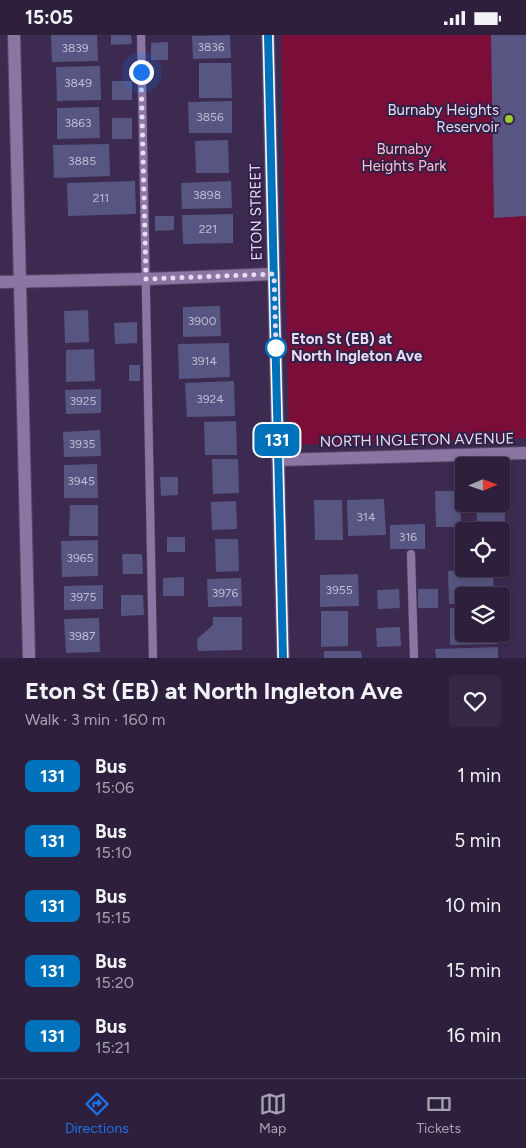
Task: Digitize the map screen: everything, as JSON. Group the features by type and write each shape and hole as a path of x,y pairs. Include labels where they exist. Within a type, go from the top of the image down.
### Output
{"street":[{"path":"14,35 29,658"},
{"name":"ETON STREET","path":"268,35 282,658"},
{"path":"0,282 274,274"},
{"name":"NORTH INGLETON AVENUE","path":"278,459 526,453"}],"lane":[{"path":"140,35 154,658"},
{"path":"411,554 414,658"}],"green space":[{"name":"Burnaby Heights Park","path":"281,35 526,35 526,438 289,445"}],"building":[{"path":"51,35 97,35 98,61 52,62"},
{"path":"111,35 131,35 132,44 111,45"},
{"path":"230,35 231,58 193,59 192,36"},
{"name":"Burnaby Heights Reservoir","path":"491,35 526,35 526,216 494,218"},
{"path":"168,42 168,60 151,60 151,43"},
{"path":"199,63 231,63 232,98 199,98"},
{"path":"100,66 101,100 57,101 56,67"},
{"path":"112,81 132,81 132,100 112,100"},
{"path":"232,101 232,133 189,133 188,102"},
{"path":"99,107 100,138 57,139 57,108"},
{"path":"112,118 132,118 132,139 112,139"},
{"path":"228,140 229,173 196,173 195,141"},
{"path":"109,144 110,176 54,178 53,145"},
{"path":"135,181 136,214 68,216 67,183"},
{"path":"231,181 232,208 182,209 181,183"},
{"path":"233,214 233,243 183,244 182,215"},
{"path":"155,216 174,216 174,230 155,231"},
{"path":"220,306 221,336 183,337 183,307"},
{"path":"88,310 89,342 65,343 64,311"},
{"path":"137,322 137,343 115,344 114,323"},
{"path":"229,343 230,377 179,379 178,344"},
{"path":"94,349 95,381 66,382 66,350"},
{"path":"129,365 140,365 140,381 129,381"},
{"path":"234,381 235,416 187,417 185,383"},
{"path":"101,389 101,413 66,414 65,390"},
{"path":"236,421 237,455 205,455 204,422"},
{"path":"100,430 101,456 64,457 63,432"},
{"path":"212,459 238,459 239,493 213,494"},
{"path":"97,464 98,498 64,498 64,465"},
{"path":"160,477 178,477 178,495 161,496"},
{"path":"435,491 455,491 455,513 461,513 461,522 455,522 455,527 436,527"},
{"path":"384,499 386,535 348,536 347,500"},
{"path":"314,500 342,500 343,540 315,540"},
{"path":"236,501 237,529 212,530 211,502"},
{"path":"70,505 98,505 98,536 69,536"},
{"path":"476,513 505,513 505,521 477,522"},
{"path":"425,524 425,549 390,549 390,525"},
{"path":"167,537 185,537 185,552 167,552"},
{"path":"215,539 238,539 239,571 216,572"},
{"path":"98,540 98,576 62,577 61,541"},
{"path":"122,554 142,554 143,574 123,574"},
{"path":"448,571 455,571 455,577 493,577 494,587 455,587 455,604 449,604"},
{"path":"358,574 359,606 320,607 320,575"},
{"path":"184,577 184,596 163,596 163,578"},
{"path":"241,578 242,606 208,607 207,579"},
{"path":"103,585 103,609 64,610 64,586"},
{"path":"399,589 400,608 378,609 377,590"},
{"path":"418,589 438,589 438,608 418,608"},
{"path":"121,595 143,595 144,615 121,616"},
{"path":"450,608 455,608 455,642 497,642 497,644 450,645"},
{"path":"321,611 348,611 348,646 321,647"},
{"path":"213,617 242,617 242,650 198,651 197,639 213,625"},
{"path":"99,618 100,652 66,653 64,619"},
{"path":"400,627 401,646 377,647 376,628"},
{"path":"498,647 498,658 436,658 435,649"},
{"path":"324,651 361,651 362,658 324,658"}],"bus line":[{"name":"131","path":"268,35 283,658"}],"place":[{"name":"Burnaby Heights Reservoir","path":"509,119"},
{"name":"Eton St (EB) at North Ingleton Ave","path":"276,348"}],"route":[{"path":"141,72 146,279 274,274 276,348"}]}
